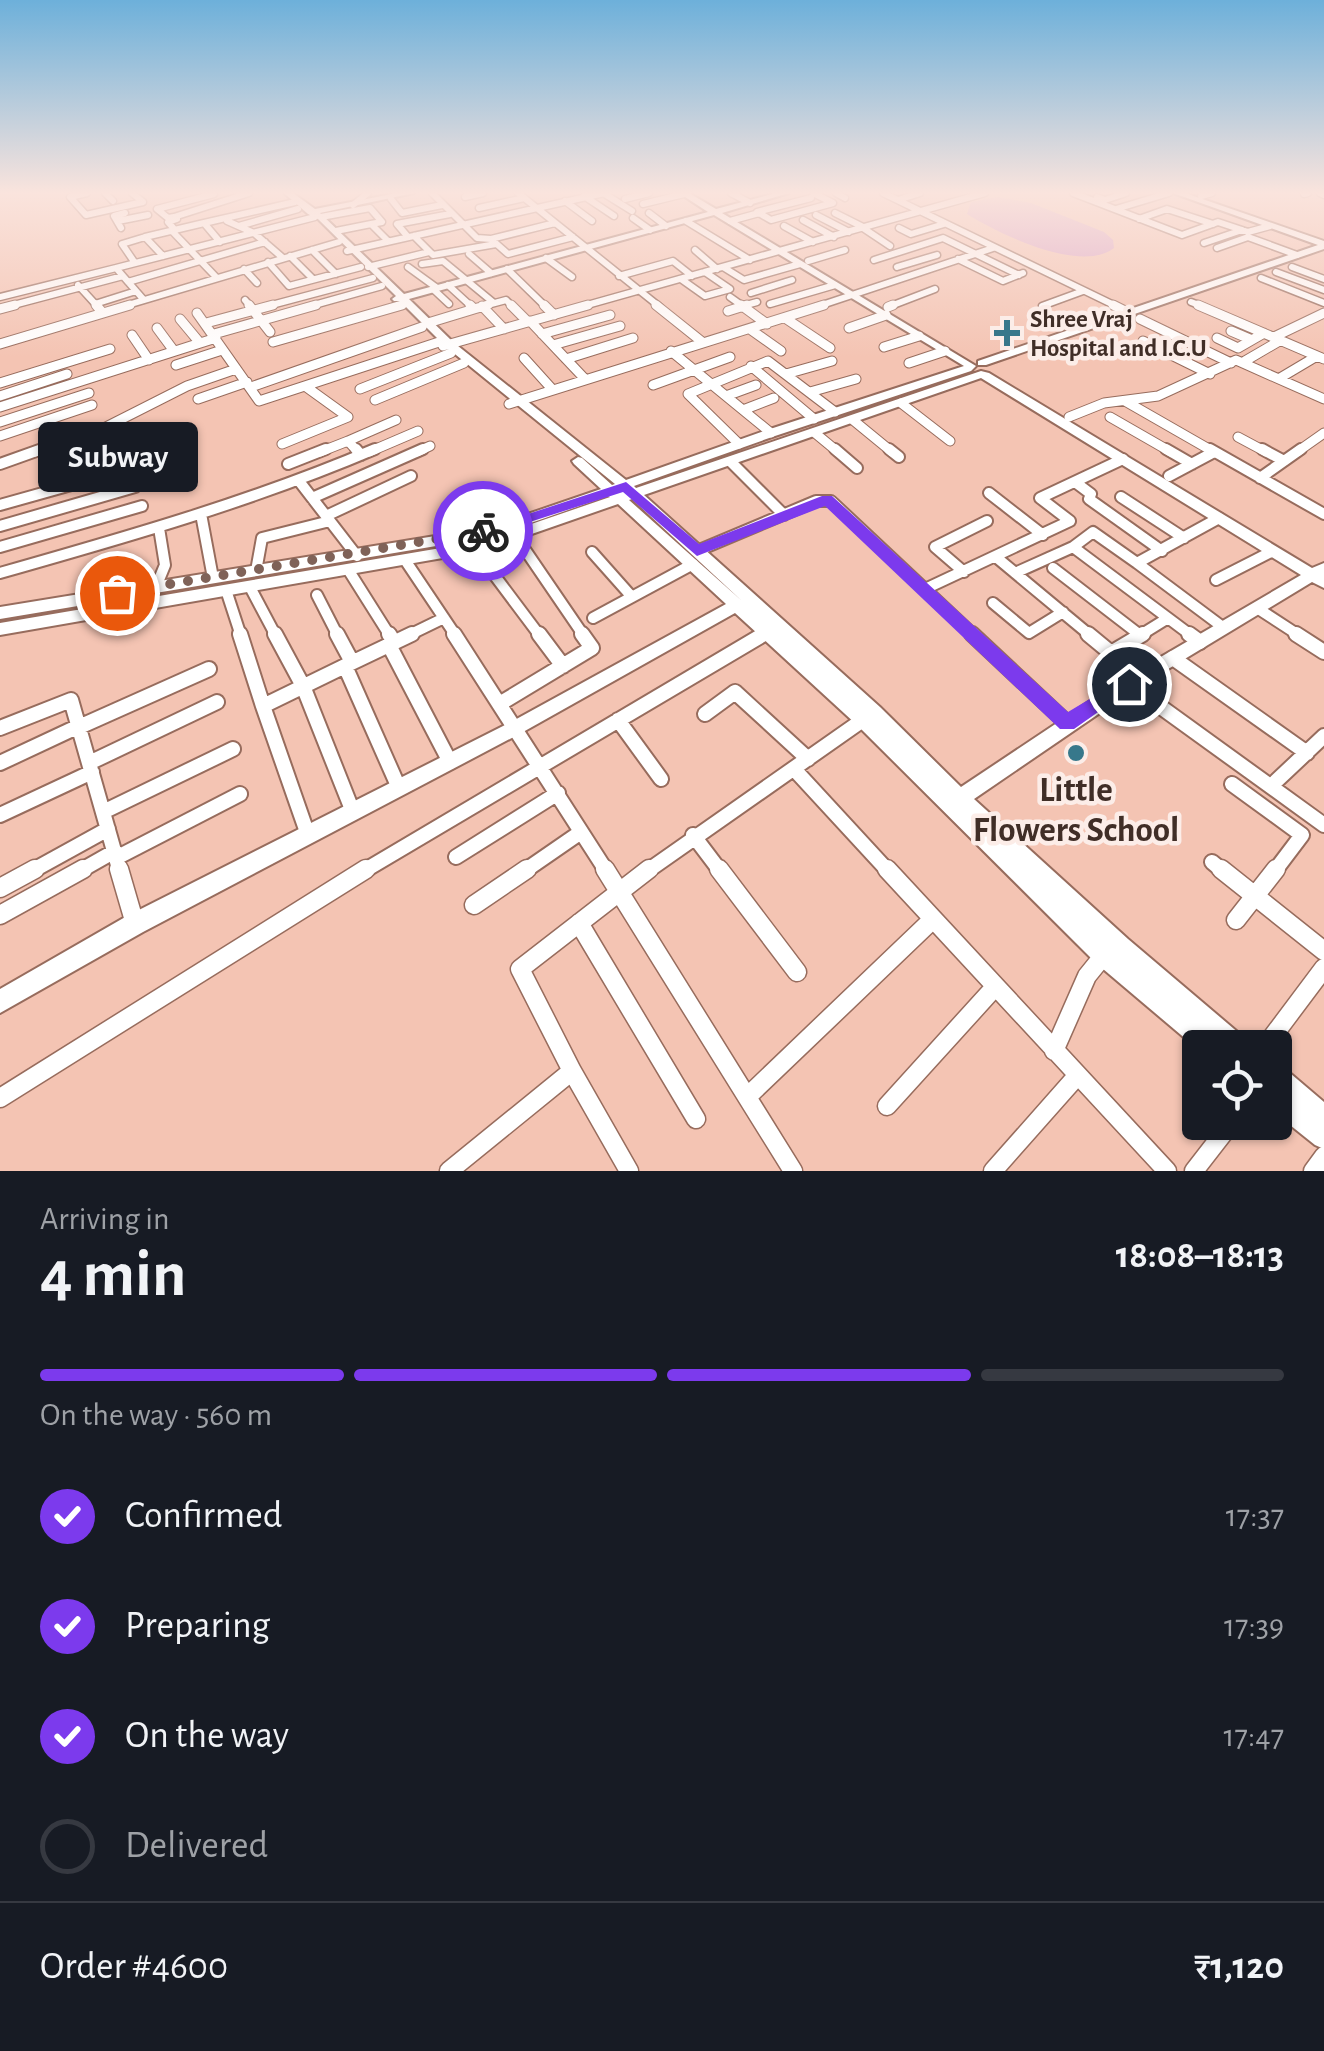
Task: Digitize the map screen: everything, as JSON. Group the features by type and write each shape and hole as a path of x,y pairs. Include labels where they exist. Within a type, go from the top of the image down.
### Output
{"street":[{"path":"125,248 167,292"},
{"path":"154,248 192,284"},
{"path":"0,297 197,248"},
{"path":"214,248 256,283"},
{"path":"0,308 154,274 248,248"},
{"path":"273,248 313,280"},
{"path":"0,344 324,248"},
{"path":"346,248 449,350 624,493 869,716 1104,955 1193,1030"},
{"path":"424,248 433,256 465,248"},
{"path":"500,248 508,254 536,248"},
{"path":"245,300 272,337 301,334 448,285 586,248 701,341"},
{"path":"730,248 750,260"},
{"path":"780,248 835,285 858,294"},
{"path":"360,390 504,329 793,248"},
{"path":"890,248 930,270"},
{"path":"874,260 903,248"},
{"path":"962,248 1020,275"},
{"path":"514,402 701,341 768,324 994,248 1129,312"},
{"path":"1269,248 1324,279"},
{"path":"0,613 472,534 624,493 730,462 815,426 834,412 982,369 1261,278 1318,248"},
{"path":"244,249 301,297"},
{"path":"188,250 216,277"},
{"path":"312,250 336,274"},
{"path":"695,250 744,280 845,250"},
{"path":"206,323 301,297 429,252"},
{"path":"469,254 491,274"},
{"path":"897,267 936,255"},
{"path":"546,258 572,277"},
{"path":"958,259 1003,281 1037,268"},
{"path":"422,264 441,260 494,303"},
{"path":"620,276 673,261 718,292"},
{"path":"0,629 474,548 624,493 739,444 771,433 854,420 1129,312 1294,261"},
{"path":"804,263 982,369 1272,551 1321,573"},
{"path":"408,267 448,304"},
{"path":"116,268 143,300"},
{"path":"507,269 554,314"},
{"path":"681,279 705,296 730,289 705,272"},
{"path":"1276,272 1324,290"},
{"path":"289,286 336,274 371,274 401,301"},
{"path":"0,407 330,300 371,274"},
{"path":"1261,278 1324,303"},
{"path":"72,279 102,312"},
{"path":"751,293 792,280"},
{"path":"781,284 800,295"},
{"path":"890,284 914,297"},
{"path":"448,285 504,329"},
{"path":"770,304 835,285"},
{"path":"878,288 902,302"},
{"path":"849,328 935,289"},
{"path":"1042,306 1083,290"},
{"path":"95,304 136,291"},
{"path":"198,399 281,377 531,292"},
{"path":"730,297 768,324"},
{"path":"330,300 346,321"},
{"path":"506,300 584,378"},
{"path":"728,311 757,302"},
{"path":"1191,302 1321,358"},
{"path":"276,304 301,334"},
{"path":"307,307 324,327"},
{"path":"221,308 230,318"},
{"path":"887,312 945,351 1169,476 1321,573"},
{"path":"196,313 259,401 449,350"},
{"path":"542,334 610,314"},
{"path":"1069,417 1104,403 1158,396 1231,363 1245,361 1273,337 1323,314"},
{"path":"785,318 830,348"},
{"path":"180,319 200,343"},
{"path":"1140,319 1231,363"},
{"path":"553,346 620,326"},
{"path":"158,328 174,352"},
{"path":"750,328 786,350 764,357 768,362 834,412"},
{"path":"1231,331 1252,340"},
{"path":"132,335 149,360"},
{"path":"884,347 920,336"},
{"path":"1217,338 1238,348 1252,340 1273,337"},
{"path":"566,358 634,338"},
{"path":"1143,341 1210,374"},
{"path":"0,383 110,349"},
{"path":"176,365 222,350"},
{"path":"375,400 449,350"},
{"path":"449,350 514,402"},
{"path":"671,351 771,433"},
{"path":"909,363 945,351"},
{"path":"654,385 730,357"},
{"path":"524,358 552,389"},
{"path":"1280,378 1321,358"},
{"path":"786,374 832,361"},
{"path":"1245,361 1321,394"},
{"path":"739,444 688,394 768,362"},
{"path":"752,366 858,468"},
{"path":"2,459 106,427 187,386 236,369"},
{"path":"0,396 67,374"},
{"path":"281,377 292,390"},
{"path":"810,392 856,379"},
{"path":"726,396 756,385"},
{"path":"282,444 348,417 306,386"},
{"path":"0,422 89,394"},
{"path":"743,410 774,398"},
{"path":"1124,401 1324,514"},
{"path":"901,403 950,441"},
{"path":"0,436 92,406"},
{"path":"1110,417 1192,464"},
{"path":"288,464 396,420"},
{"path":"854,420 899,457"},
{"path":"0,573 202,514 299,481 418,431"},
{"path":"1260,478 1324,433"},
{"path":"1238,437 1284,460"},
{"path":"348,441 361,455"},
{"path":"1308,443 1324,452"},
{"path":"312,498 430,446"},
{"path":"1169,476 1214,452"},
{"path":"924,590 1070,521 1040,498 1122,459"},
{"path":"730,462 784,514"},
{"path":"0,504 132,468"},
{"path":"256,570 262,538 328,518 411,476"},
{"path":"299,481 357,556"},
{"path":"1075,482 1092,494 1089,500 1162,551"},
{"path":"0,526 134,487"},
{"path":"989,493 1043,535"},
{"path":"1121,497 1184,538"},
{"path":"593,618 695,557 784,514 816,501 831,501 1067,723"},
{"path":"0,547 142,506"},
{"path":"202,514 212,578"},
{"path":"1137,563 1218,518"},
{"path":"964,572 935,547 987,521"},
{"path":"156,587 165,565 159,528"},
{"path":"1015,573 1073,547 1093,532 1224,628"},
{"path":"500,703 590,652 591,644 516,535"},
{"path":"1073,547 1200,642"},
{"path":"474,548 563,666"},
{"path":"1216,580 1272,551"},
{"path":"592,552 632,597"},
{"path":"695,557 765,632 869,716"},
{"path":"996,557 1111,653 1168,618"},
{"path":"405,560 517,727 793,1171"},
{"path":"1053,568 1140,636"},
{"path":"348,570 392,644 450,762"},
{"path":"954,802 1129,684 1321,573"},
{"path":"250,587 303,686 353,812"},
{"path":"226,590 308,835"},
{"path":"317,595 400,788"},
{"path":"993,603 1029,633 1063,612"},
{"path":"0,1000 135,924 517,727 736,605"},
{"path":"1257,608 1324,652"},
{"path":"263,706 444,618"},
{"path":"0,1098 310,902 765,632"},
{"path":"1173,658 1306,752"},
{"path":"0,763 209,669"},
{"path":"1129,684 1324,824"},
{"path":"704,714 734,692 801,764 931,921 1167,1171"},
{"path":"0,728 71,700 135,924"},
{"path":"0,815 217,702"},
{"path":"628,1171 520,969 692,835 869,716"},
{"path":"618,720 660,779"},
{"path":"1271,786 1324,736"},
{"path":"103,812 233,750"},
{"path":"1232,784 1302,835 1236,920"},
{"path":"456,857 558,793"},
{"path":"0,915 240,794"},
{"path":"954,802 1218,1030"},
{"path":"0,888 108,829"},
{"path":"474,905 581,832"},
{"path":"692,835 797,972"},
{"path":"1212,862 1324,951"},
{"path":"747,1097 931,921"},
{"path":"579,923 696,1119"},
{"path":"1054,1051 1087,976 1104,955"},
{"path":"1278,1030 1324,968"},
{"path":"887,1106 994,988"},
{"path":"449,1171 572,1071"},
{"path":"993,1171 1077,1076"},
{"path":"1292,1092 1324,1118"},
{"path":"1292,1111 1324,1136"},
{"path":"1202,1168 1220,1140"},
{"path":"1313,1171 1324,1156"}],"shaded area":[{"path":"1040,248 1114,248 1100,255 1082,256"}],"way so far":[{"path":"117,593 357,556 483,531"}],"place":[{"name":"Shree Vraj Hospital and I.C.U","path":"1007,333"},
{"name":"Subway","path":"117,593"},
{"name":"Little Flowers School","path":"1076,753"}],"route":[{"path":"483,531 626,486 697,551 827,499 1067,723 1129,684"}]}
